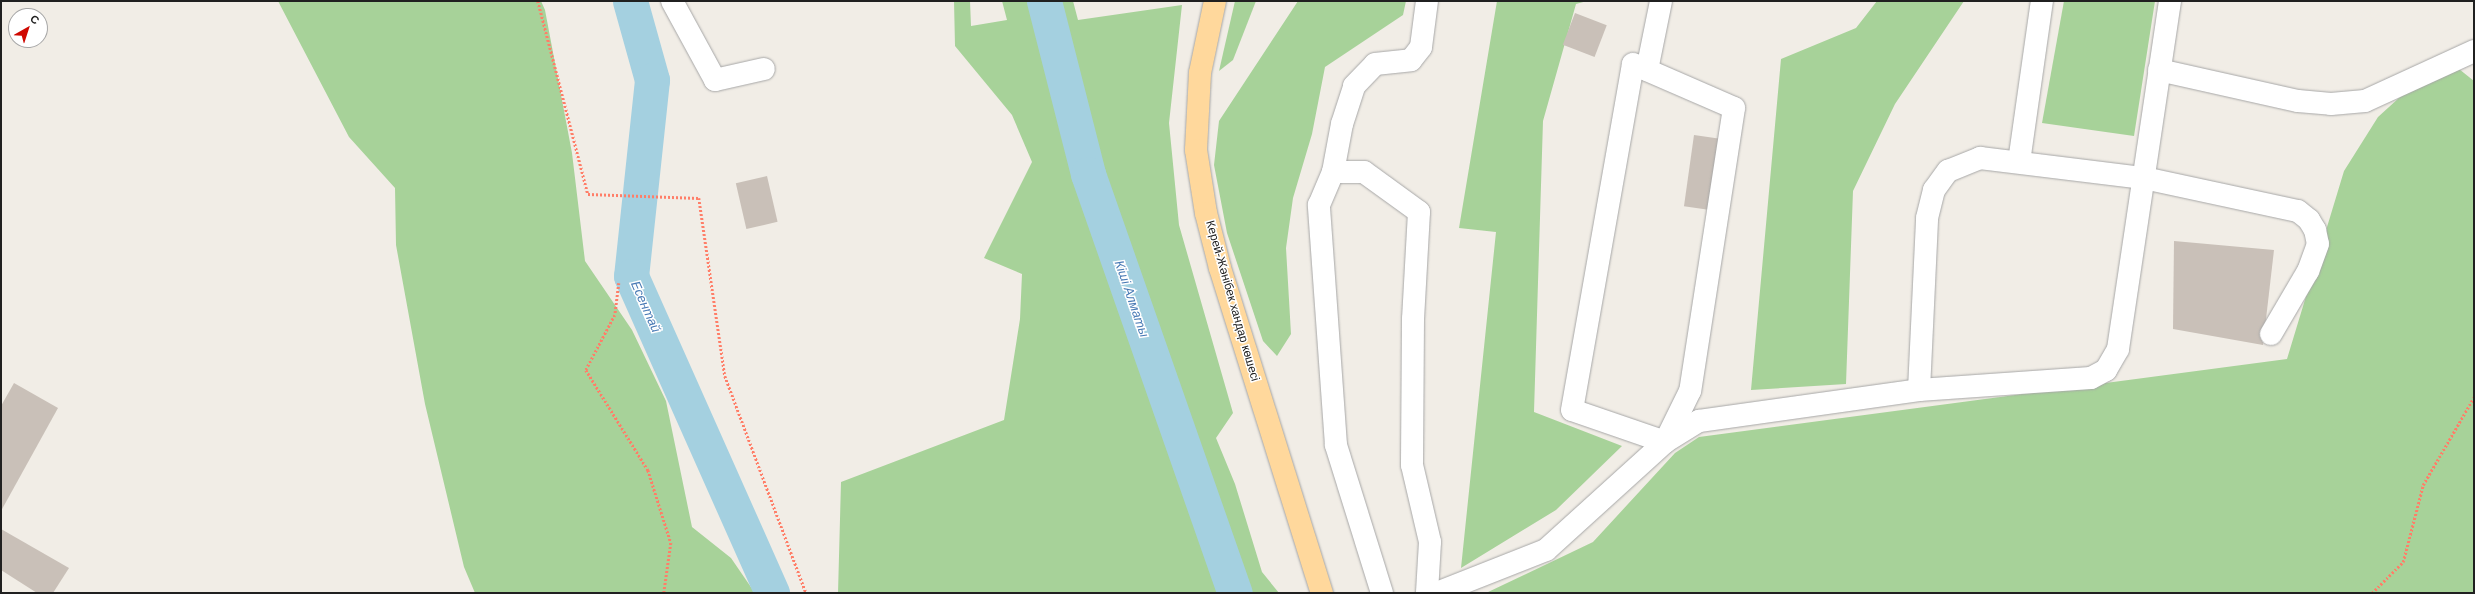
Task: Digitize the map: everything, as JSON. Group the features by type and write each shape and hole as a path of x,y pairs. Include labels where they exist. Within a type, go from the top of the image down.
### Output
{"main road":[{"name":"Керей-Жәнібек хандар көшесі","path":"1215,1 1200,73 1196,150 1206,213 1223,275 1322,593"}],"street":[{"path":"672,1 715,80 764,69"},
{"path":"1382,593 1336,445 1319,205 1333,172 1342,124 1354,86 1375,64 1411,60 1421,47 1427,1"},
{"path":"1647,70 1661,1"},
{"path":"2019,162 2042,1"},
{"path":"1437,593 1546,550 1664,442 1699,421 1919,390 2050,383 2091,378 2106,370 2118,349 2170,1"},
{"path":"2159,70 2298,101 2331,104 2365,101 2474,51"},
{"path":"1633,64 1734,108 1690,391 1664,442 1572,410 1633,64"},
{"path":"1919,390 1926,218 1934,190 1948,171 1980,158 2144,178 2290,209 2309,220 2315,230 2318,244 2315,255 2271,334"},
{"path":"1333,172 1364,172 1419,212 1413,334 1412,465 1430,542 1427,593"}],"path":[{"path":"538,1 588,194 699,198 725,376 806,593"},
{"path":"619,283 615,315 586,370 648,470 671,543 664,593"},
{"path":"2372,593 2403,562 2423,485 2474,397"}],"green space":[{"path":"278,1 541,1 545,10 572,153 585,261 632,330 666,401 692,527 731,558 755,593 475,593 464,567 425,404 396,245 395,188 349,137"},
{"path":"954,1 970,1 971,26 1007,20 1002,1 1073,1 1078,20 1182,5 1169,123 1179,225 1233,413 1216,438 1235,484 1262,572 1279,593 838,593 841,482 1004,420 1020,319 1022,274 984,258 1032,162 1012,115 955,46"},
{"path":"1235,1 1256,1 1233,60 1219,71"},
{"path":"1298,1 1406,1 1403,15 1325,67 1312,134 1293,198 1286,248 1291,334 1277,356 1263,341 1227,233 1214,165 1219,121"},
{"path":"1497,1 1587,1 1576,4 1543,121 1534,412 1622,446 1556,510 1461,568 1496,232 1459,228"},
{"path":"1877,1 1964,1 1895,104 1853,191 1846,384 1751,390 1781,59 1856,28"},
{"path":"2064,1 2155,1 2134,136 2042,123"},
{"path":"2444,57 2474,81 2474,593 1486,593 1593,542 1675,453 1699,437 2287,359 2344,171 2378,117"}],"building":[{"path":"1575,13 1607,25 1595,57 1563,45"},
{"path":"1694,135 1722,139 1712,210 1684,206"},
{"path":"767,176 778,222 746,229 736,183"},
{"path":"2174,241 2274,250 2263,345 2173,329"},
{"path":"14,383 58,408 1,511 1,406"},
{"path":"1,529 69,568 53,593 37,593 1,570"}],"waterway":[{"name":"Есентай","path":"630,1 652,80 631,276 772,593"},
{"name":"Кіші Алматы","path":"1044,1 1088,174 1235,593"}]}
